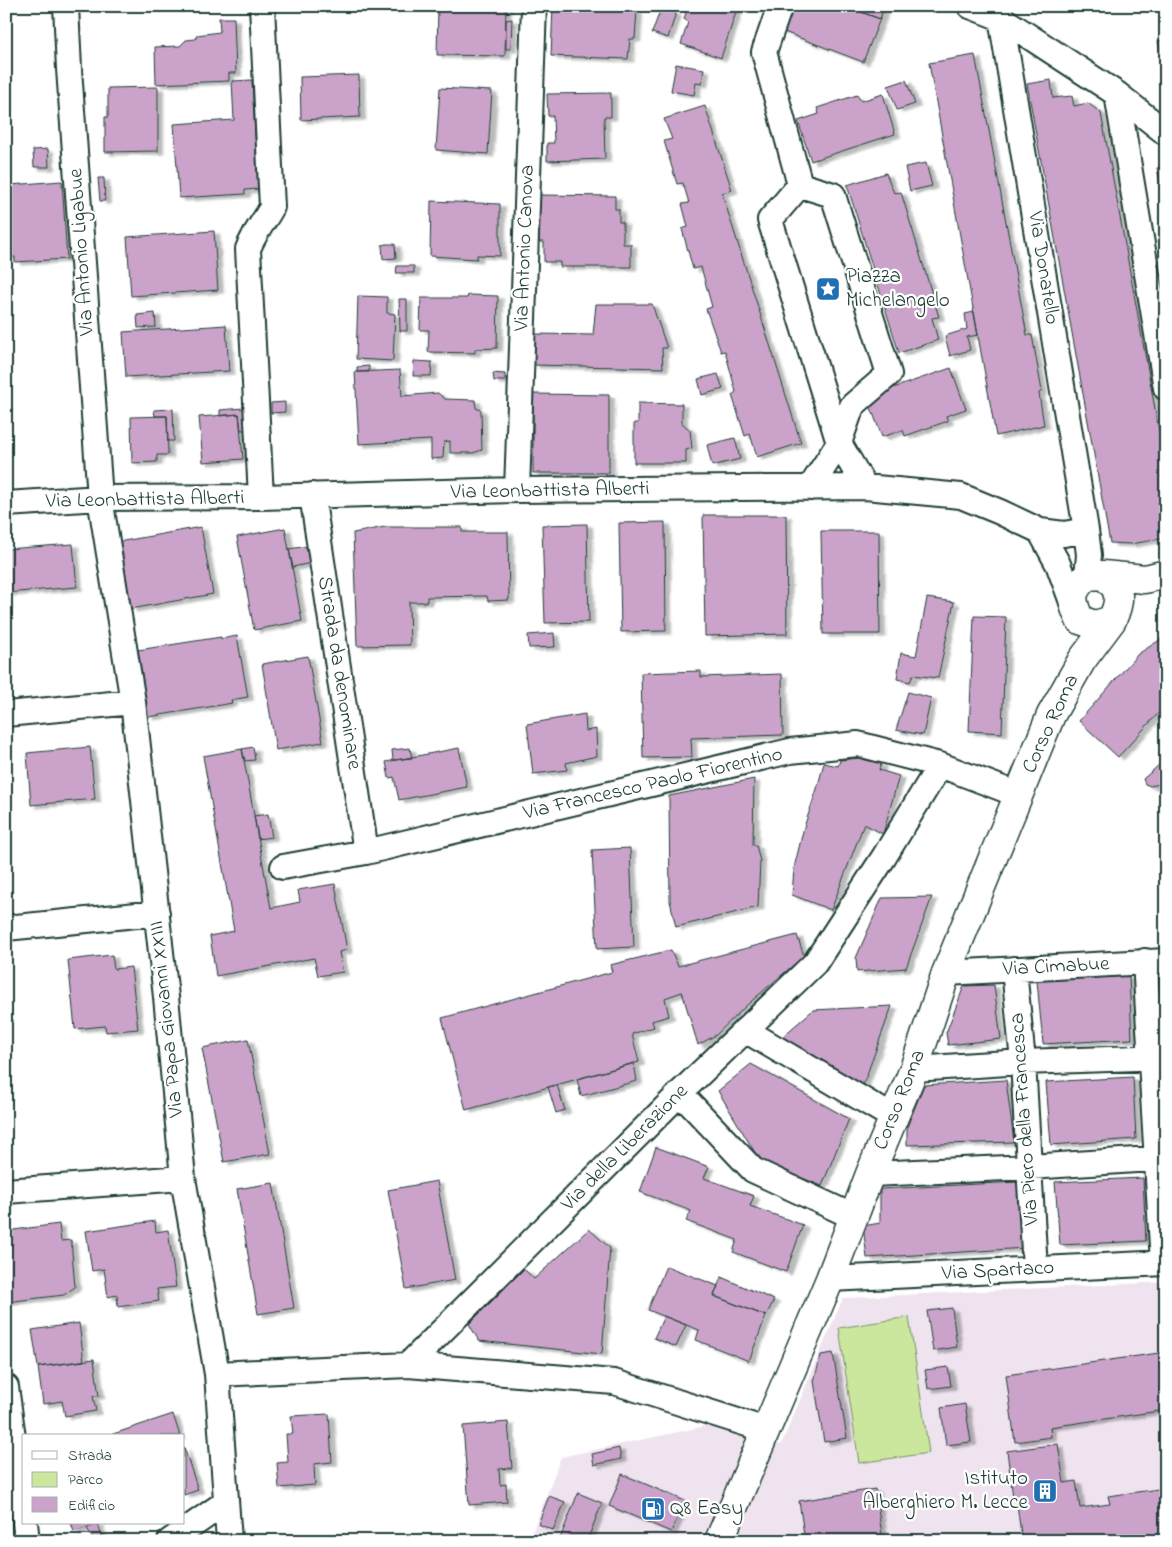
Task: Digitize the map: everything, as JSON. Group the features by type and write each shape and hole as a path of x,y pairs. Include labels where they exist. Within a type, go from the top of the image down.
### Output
{"main road":[{"path":"1085,592 1166,574"},
{"path":"1113,582 1118,593 1118,606 1112,620 1095,625 1085,592 1113,582"},
{"name":"Corso Roma","path":"1082,660 1085,592"},
{"name":"Corso Roma","path":"719,1541 830,1279 870,1174 914,1069 946,974 1051,715 1082,660 1112,620"}],"street":[{"name":"Via Antonio Ligabue","path":"66,6 100,498"},
{"path":"261,497 248,249 254,234 264,222 272,207 262,6"},
{"name":"Via Antonio Canova","path":"517,490 534,6"},
{"path":"780,6 764,52 800,185"},
{"path":"970,6 1000,12 1117,94 1166,134"},
{"name":"Via Donatello","path":"1000,12 1086,530"},
{"path":"1117,94 1166,388"},
{"path":"800,185 833,195 889,374 852,406 839,443 810,488"},
{"path":"800,185 770,220 839,443 865,488"},
{"name":"Via Leonbattista Alberti","path":"6,504 100,498 261,497 312,494 517,490 865,488 961,496 1040,531 1064,534 1086,530"},
{"name":"Strada da denominare","path":"312,494 366,852"},
{"name":"Via Papa Giovanni XXIII","path":"100,498 133,702 157,913 183,1178 217,1374 229,1541"},
{"path":"1085,592 1086,530"},
{"path":"1040,531 1058,563 1085,592"},
{"path":"6,714 133,702"},
{"name":"Via Francesco Paolo Fiorentino","path":"283,867 366,852 790,751 858,744 940,765 1019,795"},
{"name":"Via della Liberazione","path":"408,1365 680,1092 815,963 884,857 940,765"},
{"path":"6,928 157,913"},
{"path":"1155,961 1164,1263"},
{"name":"Via Cimabue","path":"946,974 1155,961"},
{"name":"Via Piero della Francesca","path":"1014,969 1023,1062 1035,1269"},
{"path":"745,1030 894,1118"},
{"path":"914,1069 1023,1062 1158,1058"},
{"path":"680,1092 753,1170 854,1217"},
{"path":"870,1174 1030,1167 1161,1158"},
{"path":"6,1191 183,1178"},
{"name":"Via Spartaco","path":"830,1279 1164,1263"},
{"path":"217,1374 408,1365 614,1382 766,1430"},
{"path":"6,1387 22,1502"},
{"path":"170,1541 226,1502"},
{"path":"25,1524 27,1541"}],"shaded area":[{"path":"1166,1282 1166,1541 529,1541 561,1457 720,1423 781,1445 843,1298"}],"green space":[{"path":"909,1317 929,1453 859,1463 839,1328"}],"building":[{"path":"438,6 506,6 505,56 437,55"},
{"path":"553,6 613,6 613,11 637,11 635,39 630,39 628,59 551,56"},
{"path":"688,6 738,6 721,58 681,44 688,22 684,19"},
{"path":"788,6 845,6 880,19 863,62 779,30"},
{"path":"854,6 884,7 880,19 853,9"},
{"path":"661,8 676,13 668,38 652,33"},
{"path":"219,18 234,18 236,73 229,73 229,81 156,84 155,47 180,46 186,40 196,39 197,35 220,32"},
{"path":"512,19 511,49 506,49 506,20"},
{"path":"1166,39 1166,73 1158,41"},
{"path":"975,55 1027,335 1032,335 1042,391 1039,393 1044,425 996,436 929,63"},
{"path":"676,64 704,69 702,84 696,83 694,95 671,91"},
{"path":"359,75 360,117 301,120 300,77"},
{"path":"252,80 258,189 245,190 245,194 179,198 174,124 234,120 232,81"},
{"path":"906,80 915,104 897,110 888,86"},
{"path":"1051,80 1053,98 1072,96 1074,106 1088,103 1101,113 1166,469 1166,538 1131,544 1110,543 1027,84"},
{"path":"158,87 158,151 105,152 105,117 108,117 108,88"},
{"path":"440,88 492,91 488,154 436,150"},
{"path":"611,93 611,117 604,117 605,159 547,161 547,143 554,143 553,116 548,116 547,94"},
{"path":"883,94 895,134 811,161 798,121 819,114 817,108 857,95 861,101"},
{"path":"705,106 732,190 722,193 801,443 757,457 750,434 745,436 732,395 736,392 725,351 721,352 706,309 712,307 701,267 693,269 682,229 688,227 682,204 689,203 683,183 677,184 664,141 672,139 664,119"},
{"path":"48,149 49,167 34,167 33,150"},
{"path":"926,163 932,186 910,191 905,167"},
{"path":"1166,166 1166,213 1157,168"},
{"path":"886,173 894,193 901,192 939,317 932,318 938,340 899,353 847,185"},
{"path":"98,178 104,178 105,201 100,201"},
{"path":"62,181 67,259 15,262 15,257 6,257 6,190 11,190 10,185"},
{"path":"539,195 615,196 615,209 619,209 619,222 623,222 623,244 631,244 631,267 560,267 560,262 544,262 544,242 539,242"},
{"path":"431,201 500,204 500,256 477,255 477,259 430,256"},
{"path":"214,231 218,290 131,296 127,237"},
{"path":"395,244 396,258 383,259 382,245"},
{"path":"397,266 414,266 414,273 396,273"},
{"path":"468,295 498,296 497,348 475,349 475,353 428,352 429,330 420,330 421,298 467,298"},
{"path":"358,296 387,297 387,313 395,314 393,361 356,359"},
{"path":"399,299 407,299 407,331 400,331"},
{"path":"596,304 652,304 667,348 662,348 663,368 533,365 535,334 593,335"},
{"path":"974,312 978,335 967,337 970,350 950,356 945,336 967,329 965,314"},
{"path":"155,313 156,327 138,328 137,315"},
{"path":"226,325 229,371 126,377 123,332"},
{"path":"414,361 432,362 431,376 413,376"},
{"path":"369,366 369,372 357,372 357,367"},
{"path":"951,368 966,409 946,416 948,421 905,436 903,430 882,437 867,397"},
{"path":"400,370 402,396 438,393 445,399 475,400 476,408 481,410 482,450 473,453 450,453 450,441 444,442 443,458 431,459 431,440 359,444 355,372"},
{"path":"493,373 505,374 505,381 494,381"},
{"path":"718,374 723,389 702,395 698,379"},
{"path":"533,394 609,395 609,473 533,473"},
{"path":"285,402 285,412 271,413 271,403"},
{"path":"638,403 682,404 682,423 690,430 692,448 686,450 686,463 634,463 634,423 638,423"},
{"path":"244,408 245,430 241,430 239,414 220,416 220,410"},
{"path":"173,409 174,441 168,441 167,416 155,416 154,410"},
{"path":"239,414 243,459 203,462 199,417"},
{"path":"167,416 168,455 157,455 157,462 132,463 131,417"},
{"path":"735,438 740,459 712,466 707,445"},
{"path":"703,515 786,515 787,634 705,636"},
{"path":"665,522 666,631 621,632 619,523"},
{"path":"587,524 589,622 545,623 542,525"},
{"path":"201,527 213,594 131,609 118,542"},
{"path":"385,527 462,527 462,532 508,532 509,600 488,601 487,596 427,597 427,602 409,602 410,645 357,646 353,533"},
{"path":"285,528 302,621 254,630 237,537"},
{"path":"821,531 879,531 880,634 823,634"},
{"path":"73,544 77,587 6,593 6,549"},
{"path":"309,546 311,563 293,567 289,549"},
{"path":"927,598 954,602 938,678 913,675 910,682 897,679 901,653 916,656"},
{"path":"974,616 1006,617 1002,733 969,731"},
{"path":"554,633 555,647 529,648 528,635"},
{"path":"237,636 248,697 231,700 232,703 227,704 148,717 138,650"},
{"path":"1166,636 1166,705 1118,757 1079,721 1138,654"},
{"path":"308,656 323,742 276,750 262,664"},
{"path":"701,671 701,677 782,674 783,735 691,738 692,757 643,758 641,673"},
{"path":"908,692 931,698 923,735 896,730"},
{"path":"585,714 586,731 596,729 597,756 566,763 567,770 533,774 527,724"},
{"path":"90,747 95,799 31,805 27,753"},
{"path":"253,747 255,760 245,761 242,749"},
{"path":"410,748 412,758 393,760 392,750"},
{"path":"459,748 467,787 399,800 394,777 389,778 386,762"},
{"path":"242,749 271,908 300,902 298,890 335,884 347,950 339,952 343,972 318,976 314,958 216,976 210,936 234,931 203,756"},
{"path":"859,758 881,764 879,770 899,776 883,834 864,824 831,910 792,895 794,868 804,827 824,763 838,766 840,760"},
{"path":"1166,759 1166,783 1150,786 1145,784 1143,779"},
{"path":"754,779 753,845 756,845 760,861 758,907 676,927 670,901 669,796"},
{"path":"268,814 272,837 258,839 254,816"},
{"path":"630,848 634,947 597,949 592,850"},
{"path":"932,897 906,968 857,972 856,958 882,898"},
{"path":"797,935 804,956 747,1005 716,1035 698,1045 682,992 665,998 669,1016 652,1021 654,1027 632,1034 639,1062 466,1110 442,1018 612,972 610,965 671,950 678,966"},
{"path":"112,955 114,969 131,967 138,1029 106,1032 105,1026 75,1029 68,960"},
{"path":"1129,976 1132,1039 1043,1044 1037,981"},
{"path":"994,985 1001,1039 948,1045 946,1033 964,986"},
{"path":"892,1006 862,1088 782,1037 813,1010"},
{"path":"248,1039 270,1154 224,1162 202,1048"},
{"path":"634,1063 637,1081 581,1096 577,1079"},
{"path":"751,1064 849,1119 822,1186 760,1161 718,1091"},
{"path":"1133,1077 1136,1139 1051,1145 1046,1082"},
{"path":"1006,1080 1014,1142 907,1145 907,1127 924,1085"},
{"path":"557,1085 565,1110 556,1113 548,1087"},
{"path":"656,1147 709,1167 704,1178 754,1196 750,1206 803,1225 786,1272 733,1252 737,1240 686,1221 691,1211 640,1192"},
{"path":"1143,1178 1146,1241 1060,1245 1055,1182"},
{"path":"437,1181 455,1280 406,1289 388,1190"},
{"path":"1018,1182 1026,1248 867,1258 863,1226 880,1223 880,1189"},
{"path":"273,1183 294,1308 258,1314 237,1189"},
{"path":"155,1221 156,1232 168,1230 176,1287 157,1289 159,1301 118,1307 117,1295 108,1297 104,1269 92,1271 86,1231"},
{"path":"59,1224 61,1241 71,1240 75,1287 64,1295 6,1302 6,1231"},
{"path":"589,1229 610,1248 602,1354 479,1341 469,1324 524,1269 534,1279"},
{"path":"666,1266 718,1286 714,1296 766,1316 749,1361 696,1340 699,1330 648,1310"},
{"path":"721,1277 774,1300 766,1316 714,1296"},
{"path":"952,1308 957,1347 933,1351 927,1311"},
{"path":"664,1316 686,1325 676,1347 654,1338"},
{"path":"79,1323 84,1361 38,1367 32,1330"},
{"path":"1166,1352 1166,1410 1050,1427 1051,1437 1015,1442 1006,1375"},
{"path":"833,1353 847,1438 824,1442 814,1381 821,1355"},
{"path":"94,1359 99,1396 93,1396 96,1411 65,1416 62,1401 43,1404 38,1367"},
{"path":"948,1367 951,1386 928,1389 925,1370"},
{"path":"965,1404 971,1442 946,1445 941,1408"},
{"path":"173,1414 179,1434 113,1434"},
{"path":"329,1414 332,1462 314,1464 315,1485 279,1488 277,1463 288,1462 286,1434 293,1434 291,1416"},
{"path":"508,1422 512,1468 499,1469 500,1485 506,1484 507,1502 469,1505 463,1426"},
{"name":"Istituto Alberghiero M. Lecce","path":"1058,1444 1064,1483 1076,1481 1080,1508 1110,1504 1108,1496 1166,1488 1166,1541 1022,1541 1016,1497 1013,1497 1007,1451"},
{"path":"619,1448 621,1459 594,1465 592,1454"},
{"path":"185,1450 198,1490 185,1495"},
{"path":"622,1474 685,1501 671,1532 609,1506"},
{"path":"875,1489 883,1541 805,1541 799,1501"},
{"path":"578,1493 602,1503 587,1541 559,1541"},
{"path":"549,1496 565,1502 553,1530 538,1524"},
{"path":"71,1524 97,1524 74,1532"},
{"path":"98,1524 103,1541 94,1541 87,1528"}],"place":[{"name":"Piazza Michelangelo","path":"828,289"},
{"name":"Istituto Alberghiero M. Lecce","path":"1045,1491"},
{"name":"Q8 Easy","path":"653,1509"}]}
